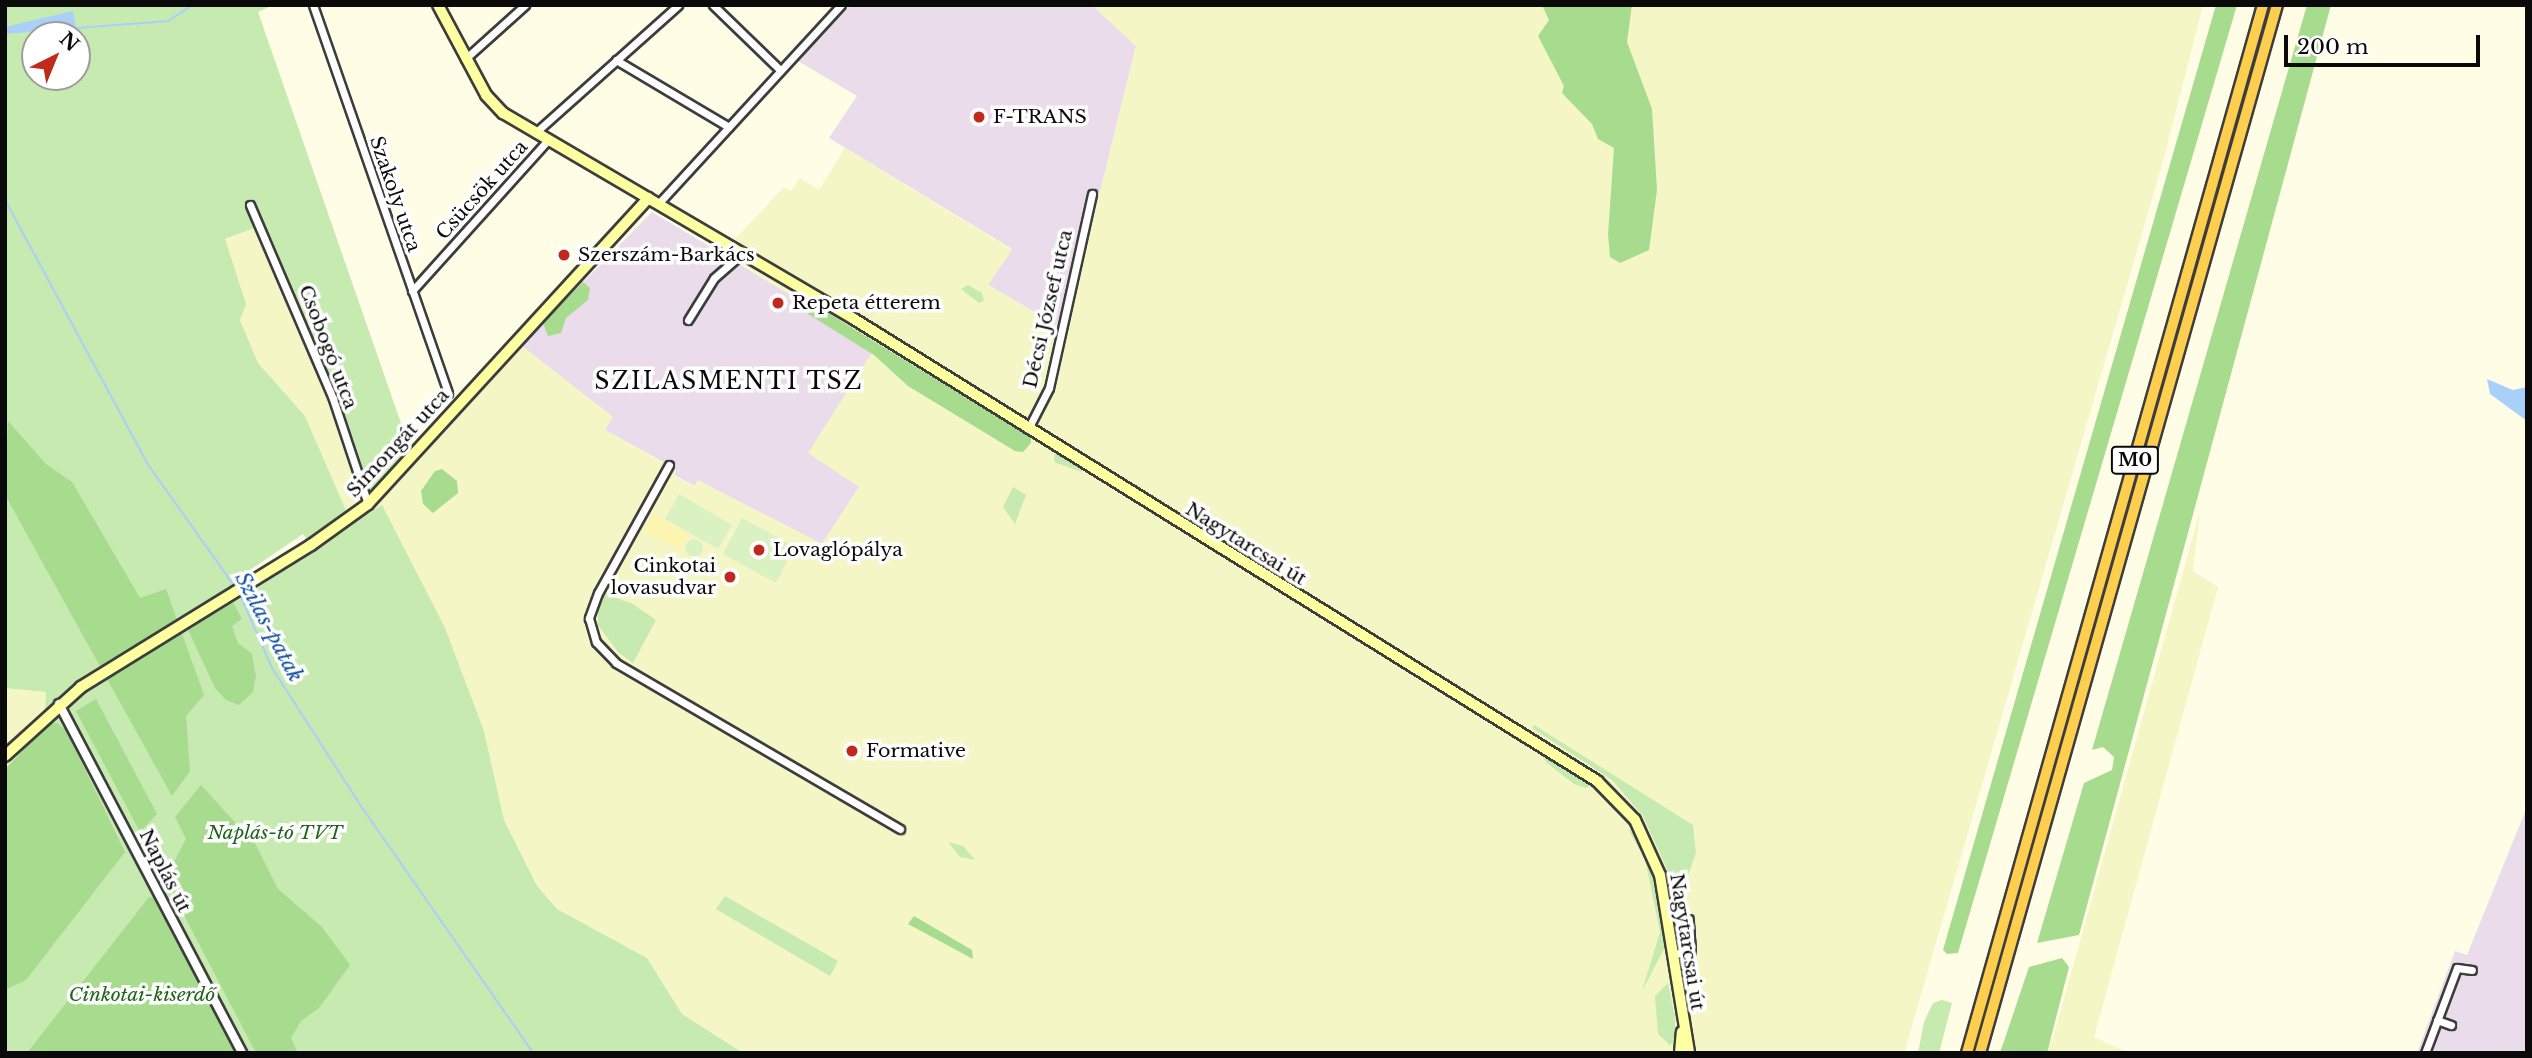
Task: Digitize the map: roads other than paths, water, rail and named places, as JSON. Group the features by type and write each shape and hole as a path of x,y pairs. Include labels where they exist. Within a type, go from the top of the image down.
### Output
{"highway":[{"name":"M0","path":"1967,1053 2263,5"},
{"name":"M0","path":"1980,1053 2277,5"}],"main road":[{"name":"Nagytarcsai út","path":"438,5 465,59 493,104 535,133 854,318 1028,429 1597,781 1635,820 1648,843 1660,875 1674,954 1682,1024 1689,1053"},
{"name":"Simongát utca","path":"5,755 59,704 368,504 653,201"},
{"name":"Nagytarcsai út","path":"1680,1053 1682,1024"}],"street":[{"name":"Szakoly utca","path":"313,5 448,393"},
{"path":"465,59 525,5"},
{"path":"535,133 678,5"},
{"path":"713,5 779,69"},
{"name":"Simongát utca","path":"653,201 729,127 779,69 841,5"},
{"path":"616,60 729,127"},
{"name":"Csücsök utca","path":"412,291 548,141"},
{"name":"Décsi József utca","path":"1028,429 1049,388 1092,194"},
{"name":"Csobogó utca","path":"250,205 333,398 368,504"},
{"path":"688,320 714,278 742,254"},
{"path":"669,466 598,593 589,618 596,642 616,663 900,829"},
{"name":"Naplás út","path":"59,704 242,1053"},
{"path":"1674,954 1691,951 1689,919"},
{"path":"2425,1053 2457,968 2472,970"},
{"path":"2437,1020 2451,1025"}],"water":[{"path":"73,11 75,21 30,21"},
{"path":"21,23 21,33 5,34 5,27"},
{"path":"2487,379 2513,390 2527,387 2527,421 2490,394"}],"waterway":[{"path":"91,27 168,21 193,5"},
{"name":"Szilas-patak","path":"5,200 149,466 235,587"},
{"name":"Szilas-patak","path":"240,595 272,668 363,809 533,1053"}],"place":[{"name":"F-TRANS","path":"979,117"},
{"name":"Szerszám-Barkács","path":"564,255"},
{"name":"Repeta étterem","path":"778,303"},
{"name":"Lovaglópálya","path":"759,550"},
{"name":"Cinkotai lovasudvar","path":"730,577"},
{"name":"Formative","path":"852,751"}],"district":[{"name":"SZILASMENTI TSZ","path":"729,381"}],"park label":[{"name":"Naplás-tó TVT","path":"275,833"},
{"name":"Cinkotai-kiserdő","path":"142,995"}]}
